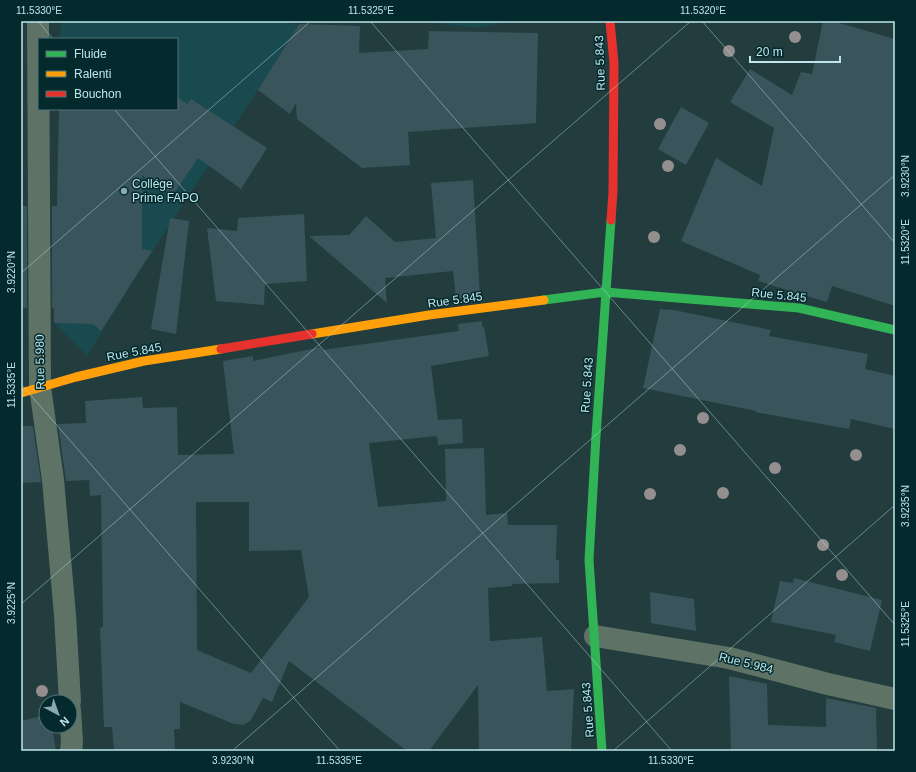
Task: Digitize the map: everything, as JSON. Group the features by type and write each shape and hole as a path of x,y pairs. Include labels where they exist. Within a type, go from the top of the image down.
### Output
{"street":[{"name":"Rue 5.980","path":"38,21 30,390 53,480 65,615 70,694"},
{"name":"Rue 5.843","path":"602,751 589,560 605,292 613,192 614,63 610,21"},
{"name":"Rue 5.845","path":"30,390 76,377 144,361 429,315 605,292 799,308 895,330"},
{"name":"Rue 5.984","path":"595,636 729,658 828,684 895,699"},
{"path":"71,751 72,734"}],"shaded area":[{"name":"Collége Prime FAPO","path":"61,21 281,21 297,24 297,27 258,90 139,272 87,356 54,323 59,110 178,110 178,38 60,38"},
{"path":"419,21 510,21 477,28"}],"building":[{"path":"823,21 832,21 895,39 895,306 832,286 827,302 813,298 758,281 760,275 681,241 716,158 762,186 774,128 730,102 750,69 792,95 801,72 812,74"},
{"path":"299,24 360,26 359,53 428,49 429,31 538,33 536,123 408,132 410,165 362,168 297,119 296,103 290,114 258,90"},
{"name":"Collége Prime FAPO","path":"178,98 187,104 191,99 267,148 241,189 198,158 173,195 142,175 142,249 152,251 101,331 93,324 54,323 54,308 52,308 52,206 57,206 59,110 178,110"},
{"path":"681,107 709,123 686,165 658,149"},
{"path":"473,180 480,296 456,299 453,271 385,278 387,303 309,236 349,235 366,216 395,242 436,238 431,183"},
{"path":"21,206 27,206 27,308 21,308"},
{"path":"304,214 307,281 265,284 264,305 216,301 207,228 237,231 238,218"},
{"path":"170,218 189,221 176,334 151,329"},
{"path":"660,309 674,310 771,330 769,336 868,354 865,369 895,376 895,429 851,419 849,429 755,412 756,411 643,388"},
{"path":"482,321 489,356 431,366 438,420 462,419 463,443 438,445 437,436 369,443 378,507 446,501 445,449 484,448 486,515 507,513 508,525 557,525 556,560 559,560 559,583 512,584 512,586 488,588 490,641 542,637 547,691 574,689 571,751 479,751 478,685 429,751 407,751 289,661 272,702 263,698 251,720 247,723 243,725 234,724 180,702 180,729 174,729 175,751 114,751 112,727 104,727 100,628 103,627 101,495 90,496 89,480 66,481 58,424 86,423 85,401 142,397 143,408 177,407 178,455 234,454 223,361 253,356 253,361 321,347 322,350 459,331 458,324","holes":["196,502 249,502 249,551 301,550 309,597 251,673 197,650"]},
{"path":"21,426 33,426 41,482 21,483"},
{"path":"794,578 882,600 870,651 834,642 836,635 771,622 780,581 793,583"},
{"path":"650,592 694,599 696,631 651,623"},
{"path":"729,676 767,684 768,725 826,727 826,698 876,708 877,751 731,751"},
{"path":"38,717 38,734 53,734 56,751 21,751 21,721"}],"traffic: fast":[{"path":"602,751 589,560 611,220"},
{"path":"544,300 605,292 799,308 895,330"}],"traffic: slow":[{"path":"312,334 429,315 544,300"},
{"path":"21,393 76,377 144,361 221,349"}],"traffic: jam":[{"path":"610,21 614,63 613,192 611,220"},
{"path":"221,349 312,334"}],"place":[{"name":"Collége Prime FAPO","path":"124,191"}]}
